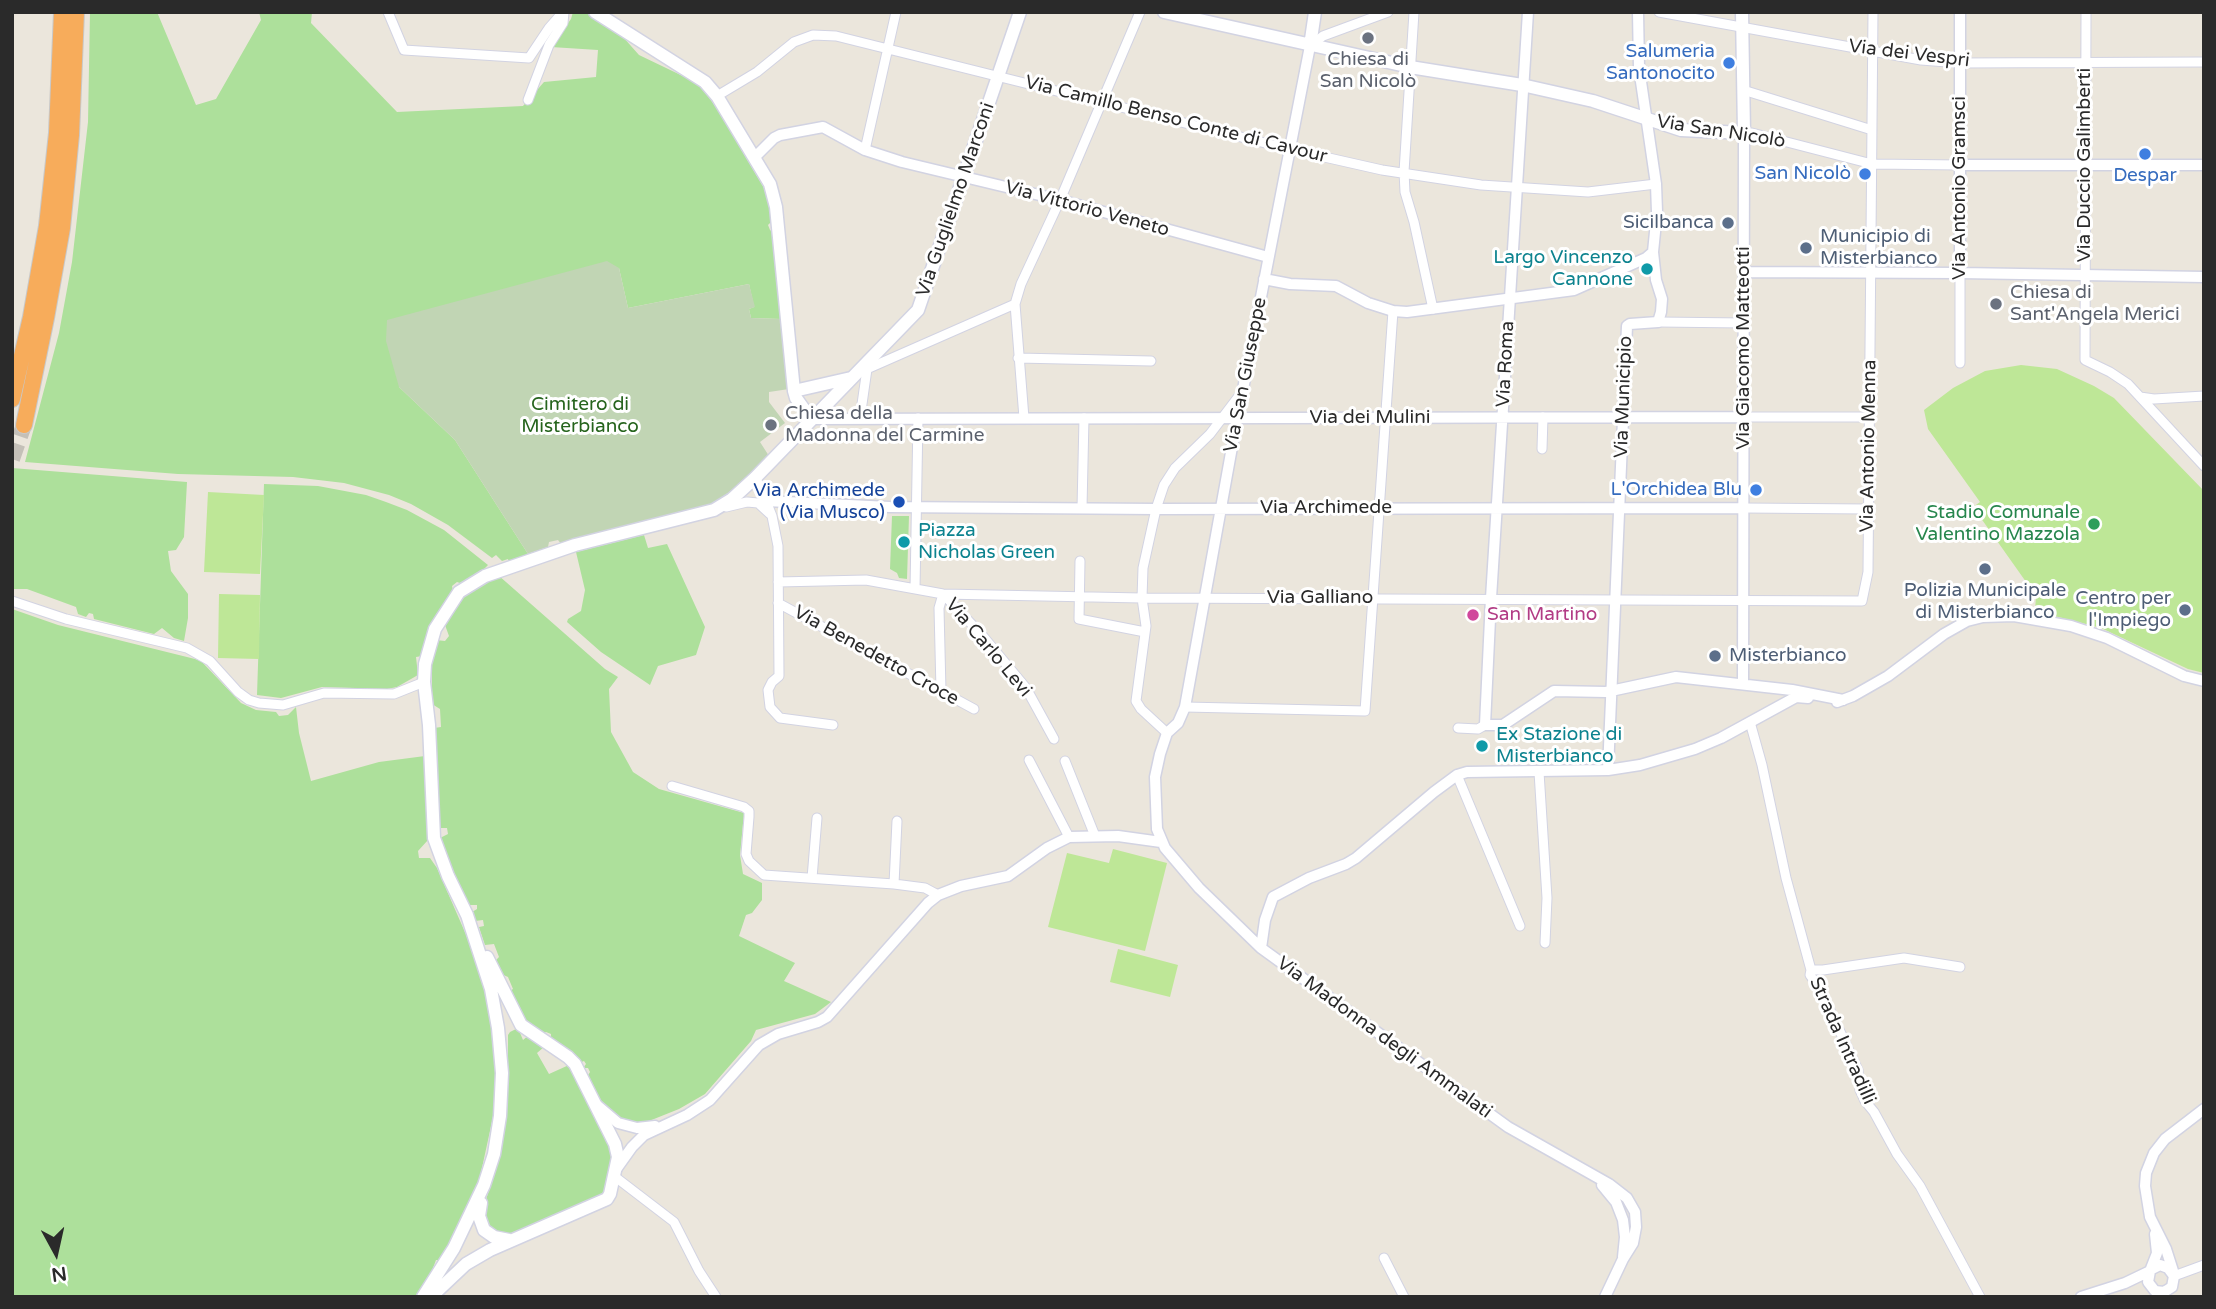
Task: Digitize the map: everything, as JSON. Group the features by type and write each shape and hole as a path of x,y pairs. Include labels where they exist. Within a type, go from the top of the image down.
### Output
{"highway":[{"path":"12,399 31,317 47,226 57,133 62,12"},
{"path":"24,425 62,228 71,135 76,12"}],"main road":[{"path":"595,12 705,82 718,96 770,184 776,207 794,389 808,422"},
{"name":"Via Guglielmo Marconi","path":"714,510 745,488 918,310 1020,12"},
{"name":"Via San Nicolò","path":"1164,12 1410,67 1522,85 1593,102 1681,130 1744,133"},
{"name":"Via San Giuseppe","path":"1310,46 1315,12"},
{"name":"Via Giacomo Matteotti","path":"1742,12 1744,133"},
{"path":"794,389 860,372"},
{"path":"431,1297 466,1264 509,1240 607,1199 617,1152 575,1065 521,1025 448,876 435,838 424,682 428,648 435,629 452,600 469,585 500,570 575,545 714,510"},
{"path":"424,1297 454,1248 484,1185 494,1154 500,1116 501,1049 491,989 467,915"},
{"path":"501,1049 506,1029 510,1025 521,1025"},
{"path":"484,1185 481,1223 489,1234 509,1240"}],"street":[{"path":"388,12 404,50 529,58 563,12"},
{"path":"528,100 549,45 563,23 563,12"},
{"path":"865,150 876,95 890,49 896,12"},
{"path":"1024,418 1015,303 1140,12"},
{"path":"1310,46 1322,36 1388,12"},
{"path":"1414,12 1405,192 1433,309"},
{"name":"Via Roma","path":"1485,720 1528,12"},
{"name":"Via Municipio","path":"1608,770 1627,326 1658,322 1662,299 1656,279 1653,252 1657,212 1656,184 1639,68 1637,12"},
{"name":"Via dei Vespri","path":"1659,12 1872,52 1960,63 2204,62"},
{"path":"1872,164 1873,12"},
{"name":"Via Antonio Gramsci","path":"1960,12 1960,363"},
{"name":"Via Duccio Galimberti","path":"2086,12 2085,360 2119,378 2140,397"},
{"name":"Via Camillo Benso Conte di Cavour","path":"718,96 757,72 805,36 836,36 1382,170 1516,188 1597,192 1656,184"},
{"name":"Via San Giuseppe","path":"1161,842 1157,829 1155,777 1167,733 1178,723 1185,707 1310,46"},
{"path":"1743,90 1872,130"},
{"name":"Via Vittorio Veneto","path":"755,157 774,138 822,127 865,150 902,162 1060,200 1268,257"},
{"name":"Via San Nicolò","path":"1744,133 1872,164 2204,165"},
{"name":"Via Giacomo Matteotti","path":"1743,684 1744,133"},
{"name":"Via Antonio Menna","path":"1862,601 1868,572 1872,164"},
{"path":"1264,279 1290,284 1336,286 1368,303 1393,311 1407,312 1574,290 1646,258 1653,252"},
{"path":"1744,272 2204,277"},
{"path":"865,418 860,372 1015,303"},
{"path":"1185,707 1365,711 1393,311"},
{"path":"1658,322 1744,323"},
{"path":"1018,359 1151,361"},
{"path":"1167,733 1136,701 1145,632 1143,568 1156,509 1164,485 1175,468 1210,434 1243,391"},
{"path":"2140,397 2154,399 2204,396"},
{"path":"2140,397 2204,466"},
{"path":"1542,449 1543,417"},
{"name":"Via dei Mulini","path":"808,422 865,418 1870,417"},
{"path":"915,589 918,418"},
{"path":"1082,508 1084,418"},
{"path":"755,478 762,502"},
{"path":"745,488 762,502 772,516 778,546 779,676 768,690 770,706 780,718 834,725"},
{"path":"714,510 747,502 762,502"},
{"name":"Via Archimede","path":"762,502 890,507 1156,509 1868,509"},
{"path":"772,516 781,503"},
{"path":"1080,561 1079,620 1145,632"},
{"name":"Via Galliano","path":"778,582 866,580 943,594 1142,598 1862,601"},
{"path":"941,691 939,608 943,594"},
{"name":"Via Carlo Levi","path":"943,594 1026,688 1054,738"},
{"path":"12,601 66,619 187,648 210,661 238,692 259,704 283,705 324,693 394,694 424,682"},
{"name":"Via Benedetto Croce","path":"778,603 974,709"},
{"path":"1520,926 1457,775 1467,772 1608,770 1640,765 1695,749 1796,697 1833,703 1853,696 1888,676 1944,634 1967,621 1983,617 2014,617 2071,626 2107,638 2183,676 2204,681"},
{"path":"1458,728 1478,729 1485,720 1503,725 1554,691 1606,692 1676,677 1793,690 1843,700"},
{"name":"Strada Intradilli","path":"1750,722 1811,975 1858,1070 1860,1090 1865,1101 1920,1186 1980,1297"},
{"path":"1029,760 1069,837"},
{"path":"1065,761 1096,836"},
{"path":"1539,772 1547,898 1545,943"},
{"name":"Via Madonna degli Ammalati","path":"1457,775 1356,858 1310,877 1273,897 1265,920 1261,948 1507,1127 1609,1184 1627,1198 1635,1212 1633,1243 1605,1297"},
{"path":"672,786 744,807 749,817 749,861 764,875 894,884 925,888 938,895"},
{"path":"812,878 817,818"},
{"path":"894,884 897,821"},
{"path":"1118,836 1157,829"},
{"path":"716,1297 699,1271 674,1222 614,1173 644,1135 687,1115 710,1100 759,1045 778,1034 827,1017 938,895 961,886 1008,876 1047,848 1069,837 1118,836 1161,842 1199,888 1261,948"},
{"path":"1811,970 1904,958 1960,967"},
{"path":"596,1104 618,1123 627,1126 648,1128 668,1123"},
{"path":"2173,1284 2166,1249 2146,1204 2145,1186 2150,1162 2165,1139 2204,1109"},
{"path":"2152,1290 2147,1278 2157,1254 2155,1229"},
{"path":"1384,1258 1404,1297"},
{"path":"2125,1283 2141,1282 2160,1293 2169,1290 2173,1284 2204,1265"},
{"path":"2081,1297 2125,1283 2164,1266 2173,1284"}],"green space":[{"path":"90,12 157,12 196,105 216,99 261,20 259,12 312,12 311,23 397,112 523,106 544,82 596,77 598,50 551,47 573,12 589,12 623,37 639,55 689,79 703,89 718,110 770,202 772,221 768,225 774,233 781,319 751,318 749,309 754,307 749,284 628,308 619,268 399,387 455,440 528,554 509,562 508,559 502,561 496,555 492,558 448,525 411,504 344,483 293,477 178,474 25,462 59,333 72,262 88,122"},
{"name":"Cimitero di Misterbianco","path":"607,261 619,268 628,308 749,284 755,307 749,309 751,318 781,319 789,389 769,392 769,402 785,423 760,442 769,456 734,492 716,503 561,544 558,540 549,542 548,547 528,554 455,440 399,387 386,341 387,320"},
{"name":"Stadio Comunale Valentino Mazzola","path":"2021,365 2057,369 2114,398 2204,491 2204,673 2188,669 2101,628 2035,611 2036,596 1973,507 1980,502 1928,429 1924,410 1953,388 1985,371"},
{"path":"12,468 187,482 184,537 176,550 168,551 171,571 188,594 184,641 174,638 162,628 154,634 94,619 93,614 89,613 86,617 78,614 76,607 27,589 12,589"},
{"path":"264,484 318,486 366,495 386,502 444,530 488,565 481,572 452,586 453,591 436,615 427,634 422,656 416,657 418,675 397,687 387,689 322,687 281,698 257,695"},
{"path":"208,492 264,495 260,574 204,572"},
{"path":"892,516 909,516 907,579 899,578 897,573 890,569"},
{"path":"644,535 648,548 667,544 705,627 696,655 658,666 650,685 601,652 567,622 581,611 585,590 576,552"},
{"path":"498,575 605,669 618,677 609,689 611,732 633,772 659,789 744,813 740,855 743,874 762,883 762,900 752,913 746,915 739,936 795,963 784,981 831,1002 815,1014 756,1030 751,1041 705,1094 679,1109 644,1123 624,1122 601,1104 587,1077 590,1072 588,1068 583,1068 586,1064 584,1061 579,1063 570,1052 551,1038 551,1034 543,1034 525,1023 508,992 513,989 508,977 499,973 494,962 499,957 494,944 485,945 479,927 484,926 483,920 475,921 472,912 477,909 477,905 468,905 442,848 440,838 448,834 447,828 438,828 434,728 441,727 440,709 432,704 432,653 436,640 445,641 449,636 445,625 460,600 472,589"},
{"path":"219,594 260,595 259,659 218,658"},
{"path":"12,609 58,625 195,659 202,662 241,703 256,710 276,712 279,716 288,715 296,707 299,733 311,781 379,762 425,756 428,840 418,851 419,858 430,858 437,868 479,968 491,1018 496,1071 493,1117 480,1177 468,1211 442,1260 436,1260 434,1271 415,1297 12,1297"},
{"path":"1113,849 1167,863 1145,951 1048,927 1067,853 1109,863"},
{"path":"1118,949 1178,965 1170,997 1110,982"},
{"path":"518,1028 523,1040 529,1035 545,1046 537,1053 549,1074 569,1065 613,1151 603,1195 510,1235 499,1235 486,1224 483,1209 498,1162 506,1120 508,1035"}],"tunnel":[{"path":"12,459 24,425"}],"place":[{"name":"Chiesa di San Nicolò","path":"1368,38"},
{"name":"Salumeria Santonocito","path":"1729,63"},
{"name":"Despar","path":"2145,154"},
{"name":"San Nicolò","path":"1865,174"},
{"name":"Sicilbanca","path":"1728,223"},
{"name":"Municipio di Misterbianco","path":"1806,248"},
{"name":"Largo Vincenzo Cannone","path":"1647,269"},
{"name":"Chiesa di Sant'Angela Merici","path":"1996,304"},
{"name":"Chiesa della Madonna del Carmine","path":"771,425"},
{"name":"L'Orchidea Blu","path":"1756,490"},
{"name":"Via Archimede (Via Musco)","path":"899,502"},
{"name":"Stadio Comunale Valentino Mazzola","path":"2094,524"},
{"name":"Piazza Nicholas Green","path":"904,542"},
{"name":"Polizia Municipale di Misterbianco","path":"1985,569"},
{"name":"Centro per l'Impiego","path":"2185,610"},
{"name":"San Martino","path":"1473,615"},
{"name":"Misterbianco","path":"1715,656"},
{"name":"Ex Stazione di Misterbianco","path":"1482,746"}]}
